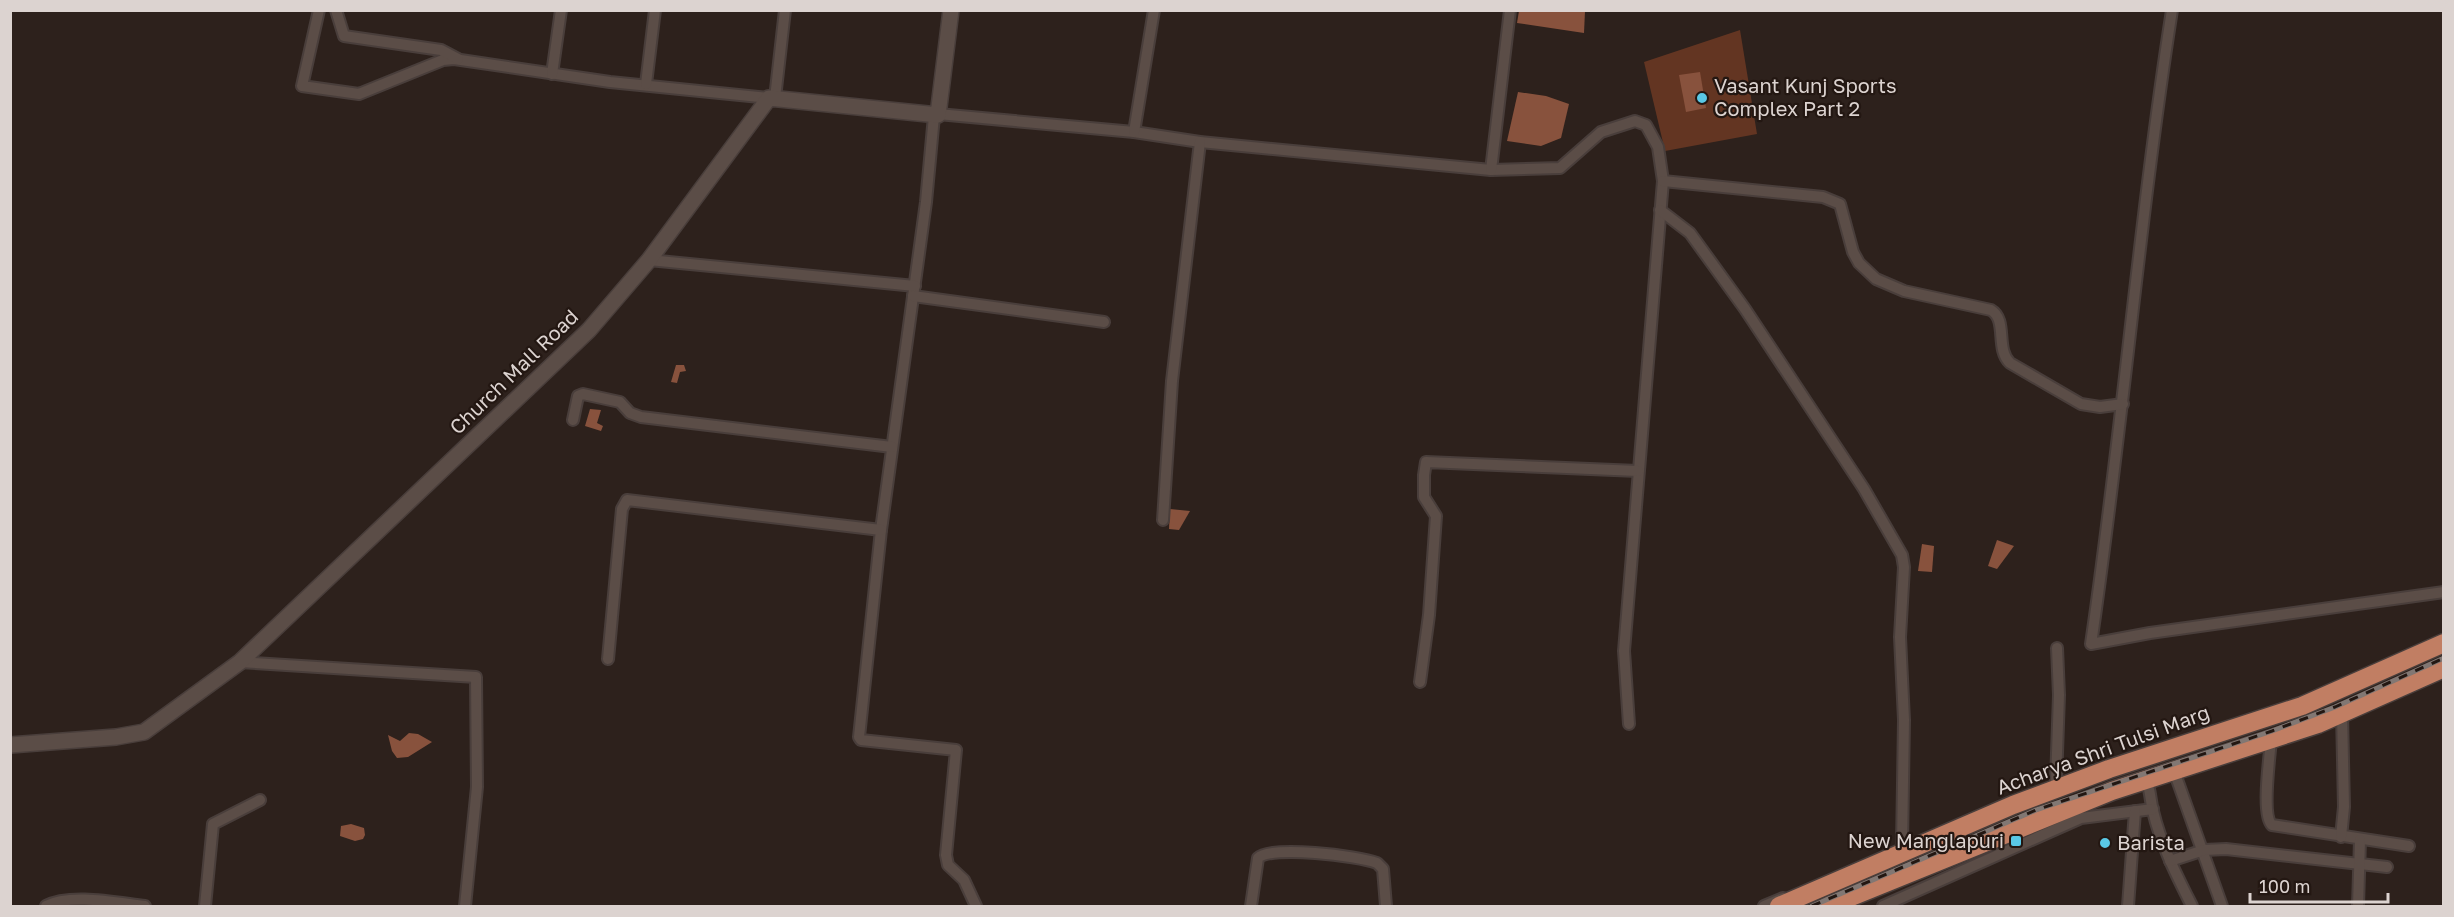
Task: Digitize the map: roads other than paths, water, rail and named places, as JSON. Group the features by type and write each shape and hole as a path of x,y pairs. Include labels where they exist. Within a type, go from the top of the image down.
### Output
{"highway":[{"name":"Acharya Shri Tulsi Marg","path":"1779,906 2013,805 2102,772 2302,706 2444,643"},
{"path":"1829,906 2112,791 2318,724 2444,668"},
{"path":"2102,772 2112,791"}],"street":[{"path":"319,10 302,86 359,93 443,60 459,59 552,74 772,98 1134,132 1200,142 1491,170 1560,168 1601,132 1635,121 1642,122 1650,130 1658,147 1663,182 1623,666 1629,724"},
{"path":"336,10 344,36 441,51 459,59"},
{"path":"552,74 561,10"},
{"path":"646,84 655,10"},
{"path":"772,98 785,10"},
{"path":"951,10 881,530 859,738 956,750 946,855 948,865 964,880 976,906"},
{"path":"1134,132 1154,10"},
{"path":"1491,170 1510,10"},
{"path":"2172,10 2152,143 2112,504 2091,644 2150,633 2444,592"},
{"name":"Church Mall Road","path":"10,745 116,737 144,732 240,662 589,330 649,260 772,98"},
{"path":"1163,520 1172,381 1200,142"},
{"path":"1663,182 1823,197 1835,201 1842,209 1848,239 1856,259 1876,279 1904,291 1992,310 1999,319 2002,354 2010,363 2081,404 2100,407 2123,404"},
{"path":"1660,210 1690,233 1738,300 1864,489 1902,555 1904,567 1900,637 1904,720 1902,846"},
{"path":"649,260 914,291 1104,322"},
{"path":"573,420 578,396 583,394 620,402 630,413 641,417 892,447"},
{"path":"1420,682 1429,615 1436,516 1424,497 1426,462 1638,471"},
{"path":"608,659 622,509 627,500 881,530"},
{"path":"1764,906 1866,860 2056,782 2304,700 2444,636"},
{"path":"2056,648 2059,695 2056,782"},
{"path":"240,662 476,677 477,787 465,906"},
{"path":"2341,837 2344,807 2342,713"},
{"path":"2271,739 2268,821 2279,828 2409,846"},
{"path":"2174,771 2204,850 2222,906"},
{"path":"2146,780 2170,861 2192,906"},
{"path":"205,906 213,824 260,800"},
{"path":"1883,906 2081,818 2153,809"},
{"path":"2128,906 2135,812"},
{"path":"2358,906 2360,840"},
{"path":"2170,861 2204,850 2238,850 2387,867"},
{"path":"1251,906 1258,858 1263,854 1281,852 1377,863 1383,869 1386,906"},
{"path":"46,906 75,901 145,906"}],"railway":[{"path":"1812,906 2036,810 2272,731 2335,707 2444,658"}],"place":[{"name":"Vasant Kunj Sports Complex Part 2","path":"1702,98"},
{"name":"New Manglapuri","path":"2016,841"},
{"name":"Barista","path":"2105,843"}]}
